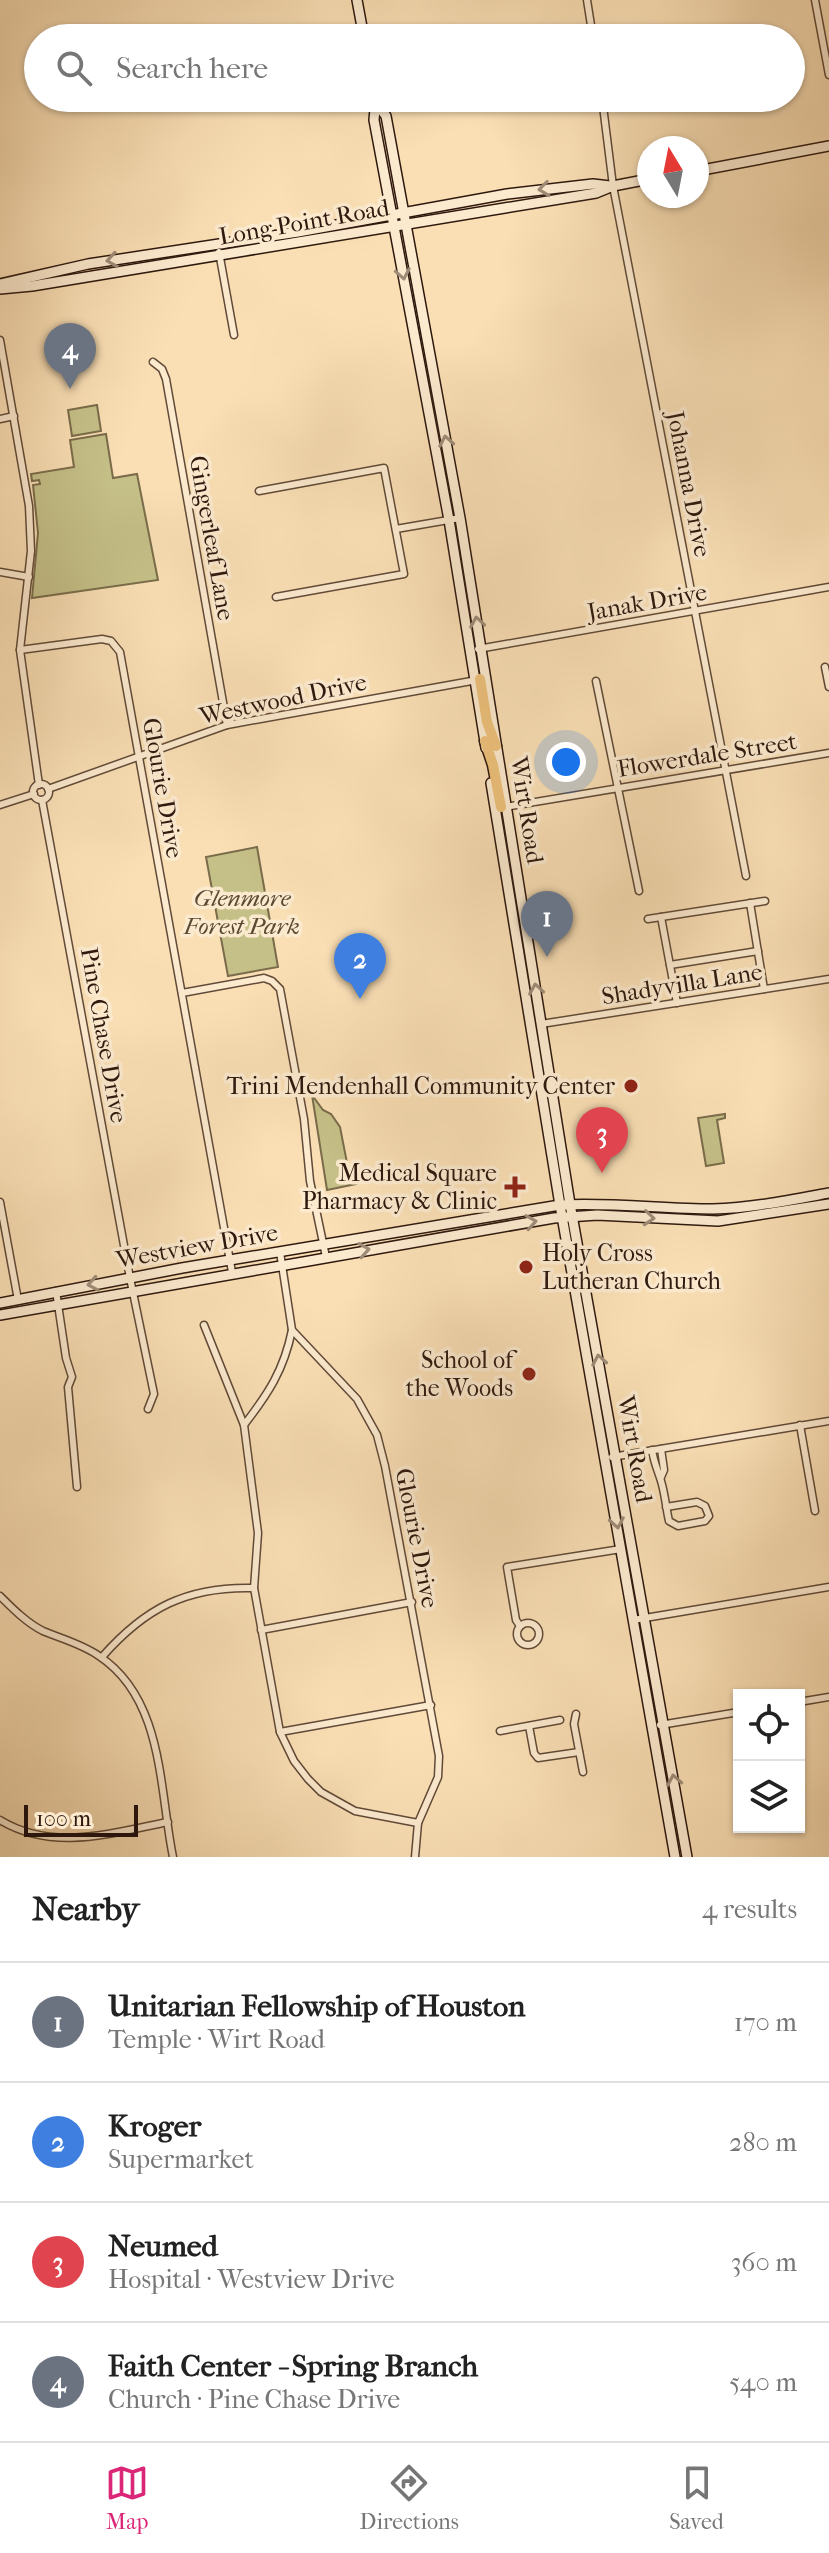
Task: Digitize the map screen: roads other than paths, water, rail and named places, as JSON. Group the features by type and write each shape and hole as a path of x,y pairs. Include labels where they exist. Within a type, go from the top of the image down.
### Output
{"main road":[{"path":"357,0 361,24"},
{"name":"Wirt Road","path":"375,112 449,520 476,650"},
{"name":"Wirt Road","path":"383,112 405,212 460,518 485,741"},
{"path":"709,169 829,146"},
{"name":"Long Point Road","path":"0,287 56,282 220,257 596,193 637,181"},
{"name":"Long Point Road","path":"0,287 53,271 542,189 593,184 613,186"},
{"path":"154,267 167,257 168,252"},
{"path":"53,271 56,282"},
{"path":"422,374 434,372"},
{"path":"480,679 487,722 496,746"},
{"path":"485,741 501,807"},
{"name":"Wirt Road","path":"496,746 501,807 565,1205 611,1457 626,1548 633,1620 675,1857"},
{"name":"Wirt Road","path":"501,807 541,1024 565,1205"},
{"name":"Westview Drive","path":"0,1315 56,1291 565,1205 717,1209 829,1193"},
{"name":"Westview Drive","path":"0,1303 57,1303 567,1217 597,1215 718,1221 829,1204"},
{"path":"681,1220 682,1209"},
{"path":"717,1209 718,1221"},
{"name":"Wirt Road","path":"626,1548 644,1618 687,1857"},
{"path":"668,1819 680,1816"}],"street":[{"path":"587,0 591,24"},
{"path":"815,0 829,75"},
{"name":"Johanna Drive","path":"604,112 613,186 746,876"},
{"path":"217,245 234,335"},
{"path":"0,340 29,506 29,577 20,650 39,785"},
{"name":"Gingerleaf Lane","path":"153,362 162,369 166,379 227,725"},
{"path":"0,419 14,416"},
{"path":"259,491 384,468 404,574 276,597"},
{"path":"396,529 460,518"},
{"path":"0,572 29,577"},
{"name":"Janak Drive","path":"476,650 829,587"},
{"name":"Glourie Drive","path":"20,650 102,639 117,645 123,662 232,1272"},
{"path":"825,667 829,687"},
{"name":"Westwood Drive","path":"48,789 227,725 480,679"},
{"path":"596,681 639,891"},
{"name":"Flowerdale Street","path":"501,807 829,753"},
{"path":"39,785 48,789 48,795 42,800 34,794 39,785"},
{"path":"0,805 34,794"},
{"name":"Pine Chase Drive","path":"42,800 154,1394 148,1409"},
{"path":"648,919 765,901"},
{"path":"750,903 764,989"},
{"path":"661,917 677,1003"},
{"path":"670,965 758,951"},
{"path":"182,993 264,978 280,989 304,1119 310,1181 326,1257"},
{"name":"Shadyvilla Lane","path":"541,1024 829,979"},
{"path":"0,1202 19,1305"},
{"path":"244,1425 276,1379 287,1357 292,1330 280,1252"},
{"path":"56,1291 66,1358 72,1377 68,1387 77,1487"},
{"path":"204,1325 244,1425 258,1533 254,1588 280,1732 294,1761 321,1792 355,1811 418,1823"},
{"name":"Glourie Drive","path":"292,1330 357,1399 377,1435 412,1602 439,1756 438,1777 418,1823 415,1857"},
{"path":"611,1457 829,1421"},
{"path":"800,1425 815,1511"},
{"path":"661,1449 664,1470 661,1477 666,1507 669,1521 673,1525 705,1521 709,1516 705,1506 697,1502 666,1507"},
{"path":"652,1450 656,1473 661,1477"},
{"path":"520,1626 516,1620 507,1567 626,1548"},
{"path":"633,1620 829,1587"},
{"path":"102,1657 140,1619 174,1600 206,1591 254,1588"},
{"path":"0,1596 40,1629 102,1657 127,1683 147,1718 173,1857"},
{"path":"261,1630 412,1602"},
{"path":"805,1701 829,1697"},
{"path":"280,1732 431,1705"},
{"path":"652,1727 733,1713"},
{"path":"576,1714 574,1724 583,1772"},
{"path":"500,1731 560,1720"},
{"path":"529,1726 536,1757 545,1759 579,1752"},
{"path":"0,1820 28,1833 66,1839 168,1822"}],"place":[{"name":"Faith Center - Spring Branch","path":"70,389"},
{"name":"Unitarian Fellowship of Houston","path":"547,957"},
{"name":"Kroger","path":"360,999"},
{"name":"Trini Mendenhall Community Center","path":"631,1086"},
{"name":"Neumed","path":"602,1173"},
{"name":"Medical Square Pharmacy & Clinic","path":"515,1187"},
{"name":"Holy Cross Lutheran Church","path":"526,1267"},
{"name":"School of the Woods","path":"529,1374"}],"park label":[{"name":"Glenmore Forest Park","path":"242,912"}]}
